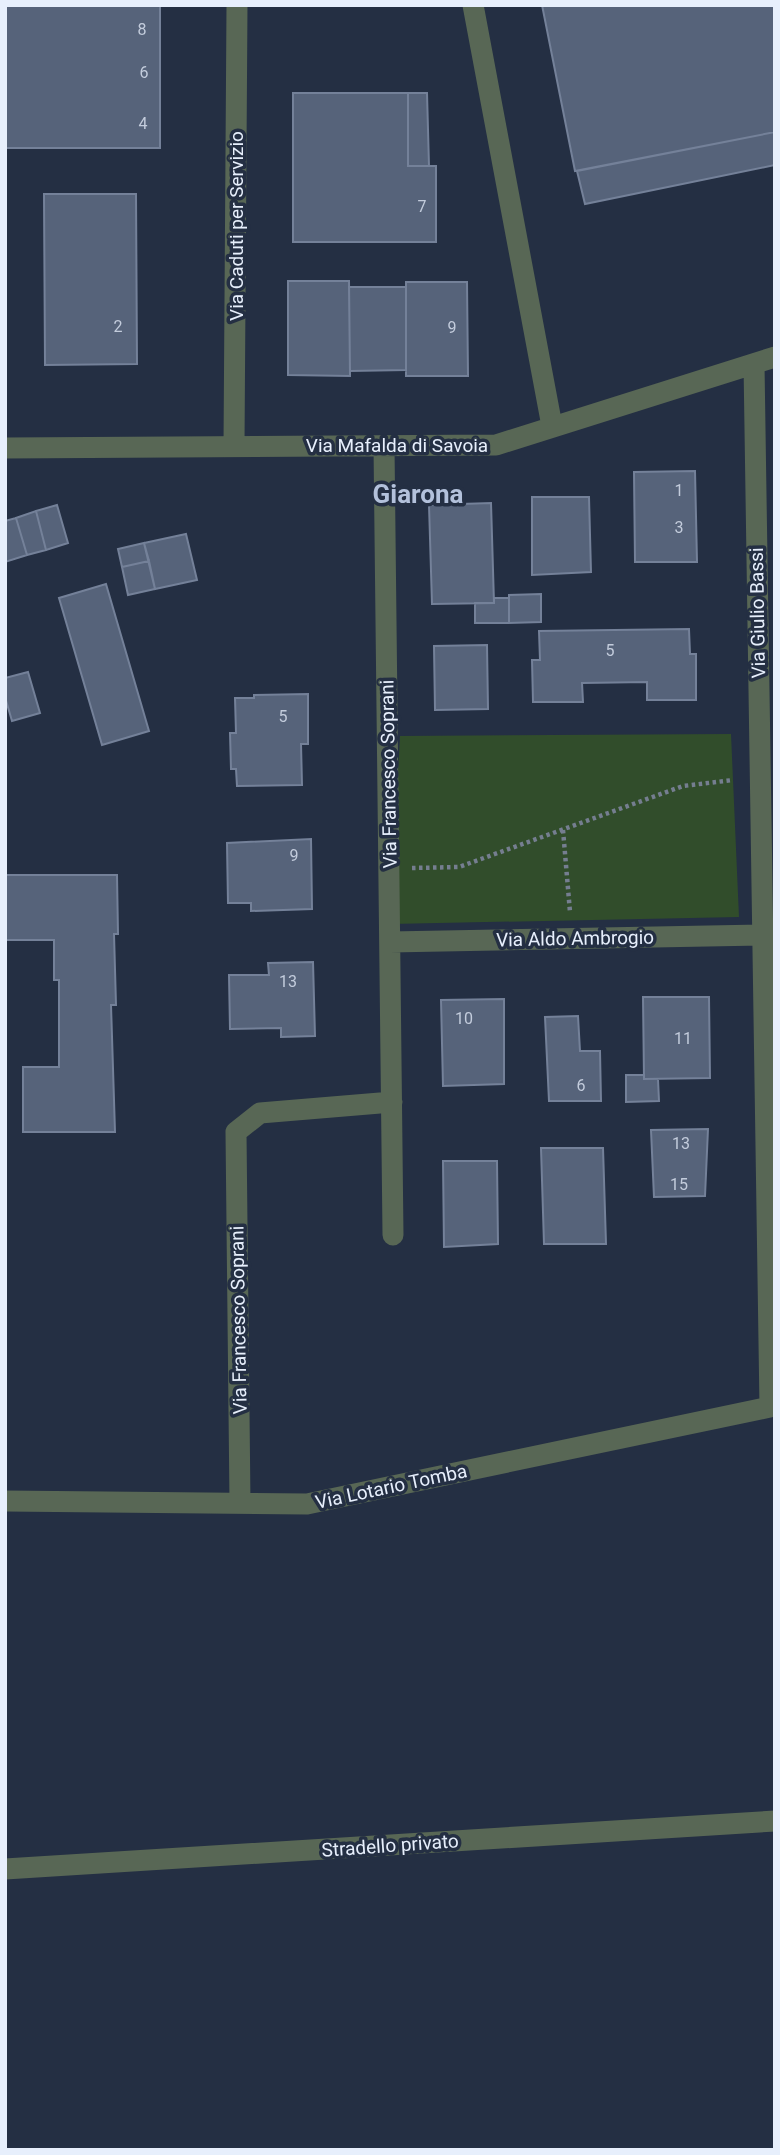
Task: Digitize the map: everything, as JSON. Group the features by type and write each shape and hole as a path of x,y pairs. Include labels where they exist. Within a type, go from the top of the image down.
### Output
{"street":[{"name":"Via Caduti per Servizio","path":"234,446 237,5"},
{"path":"473,5 552,426"},
{"name":"Via Mafalda di Savoia","path":"5,448 496,445 775,357"},
{"name":"Via Giulio Bassi","path":"754,364 770,1407"},
{"name":"Via Francesco Soprani","path":"384,446 393,1235"},
{"name":"Via Aldo Ambrogio","path":"390,942 761,935"},
{"name":"Via Francesco Soprani","path":"240,1503 236,1132 260,1112 392,1102"},
{"name":"Via Lotario Tomba","path":"5,1501 307,1504 770,1407"},
{"name":"Stradello privato","path":"5,1869 775,1821"}],"path":[{"path":"407,869 458,867 683,786 733,780"},
{"path":"563,830 570,914"}],"green space":[{"path":"731,734 739,917 390,924 400,736"}],"building":[{"path":"542,5 775,5 775,132 575,171"},
{"path":"5,6 160,6 160,148 5,148"},
{"path":"293,93 408,93 408,166 436,166 436,242 293,242"},
{"path":"408,93 427,93 429,166 408,166"},
{"path":"775,132 775,165 585,204 577,171"},
{"path":"44,194 136,194 137,364 45,365"},
{"path":"288,281 349,281 350,376 288,375"},
{"path":"406,282 467,282 468,376 406,376"},
{"path":"349,287 406,287 406,370 350,371"},
{"path":"695,471 697,562 635,562 634,472"},
{"path":"532,497 589,497 591,572 532,575"},
{"path":"491,503 494,603 432,604 429,505"},
{"path":"57,505 68,543 46,550 36,511"},
{"path":"36,511 46,550 27,555 16,518"},
{"path":"16,518 27,555 5,562 5,521"},
{"path":"186,534 197,580 155,589 144,543"},
{"path":"144,543 149,561 122,567 118,549"},
{"path":"149,561 155,589 128,595 122,567"},
{"path":"106,584 149,731 102,745 59,598"},
{"path":"541,594 541,622 509,623 509,595"},
{"path":"494,598 509,598 509,623 475,623 475,603 494,603"},
{"path":"689,629 690,654 696,654 696,700 647,700 647,682 582,683 583,702 533,702 532,660 540,660 539,631"},
{"path":"487,645 488,709 435,710 434,646"},
{"path":"28,672 40,713 12,721 5,697 5,678"},
{"path":"308,694 308,744 301,744 302,785 237,786 236,769 231,769 230,733 236,733 235,698"},
{"path":"311,839 312,909 251,911 251,903 228,903 227,843"},
{"path":"5,875 117,875 118,934 114,934 116,1005 111,1005 115,1132 23,1132 23,1067 59,1067 59,980 54,980 54,940 5,940"},
{"path":"313,962 315,1036 281,1037 281,1028 230,1029 229,975 269,975 268,963"},
{"path":"643,997 709,997 710,1078 644,1079"},
{"path":"504,999 504,1084 443,1086 441,1000"},
{"path":"578,1016 580,1051 600,1051 601,1101 549,1101 545,1017"},
{"path":"626,1075 644,1075 644,1079 658,1079 659,1101 626,1102"},
{"path":"708,1129 705,1196 654,1197 651,1130"},
{"path":"541,1148 603,1148 606,1244 544,1244"},
{"path":"443,1161 497,1161 498,1244 444,1247"}],"district":[{"name":"Giarona","path":"418,494"}]}
